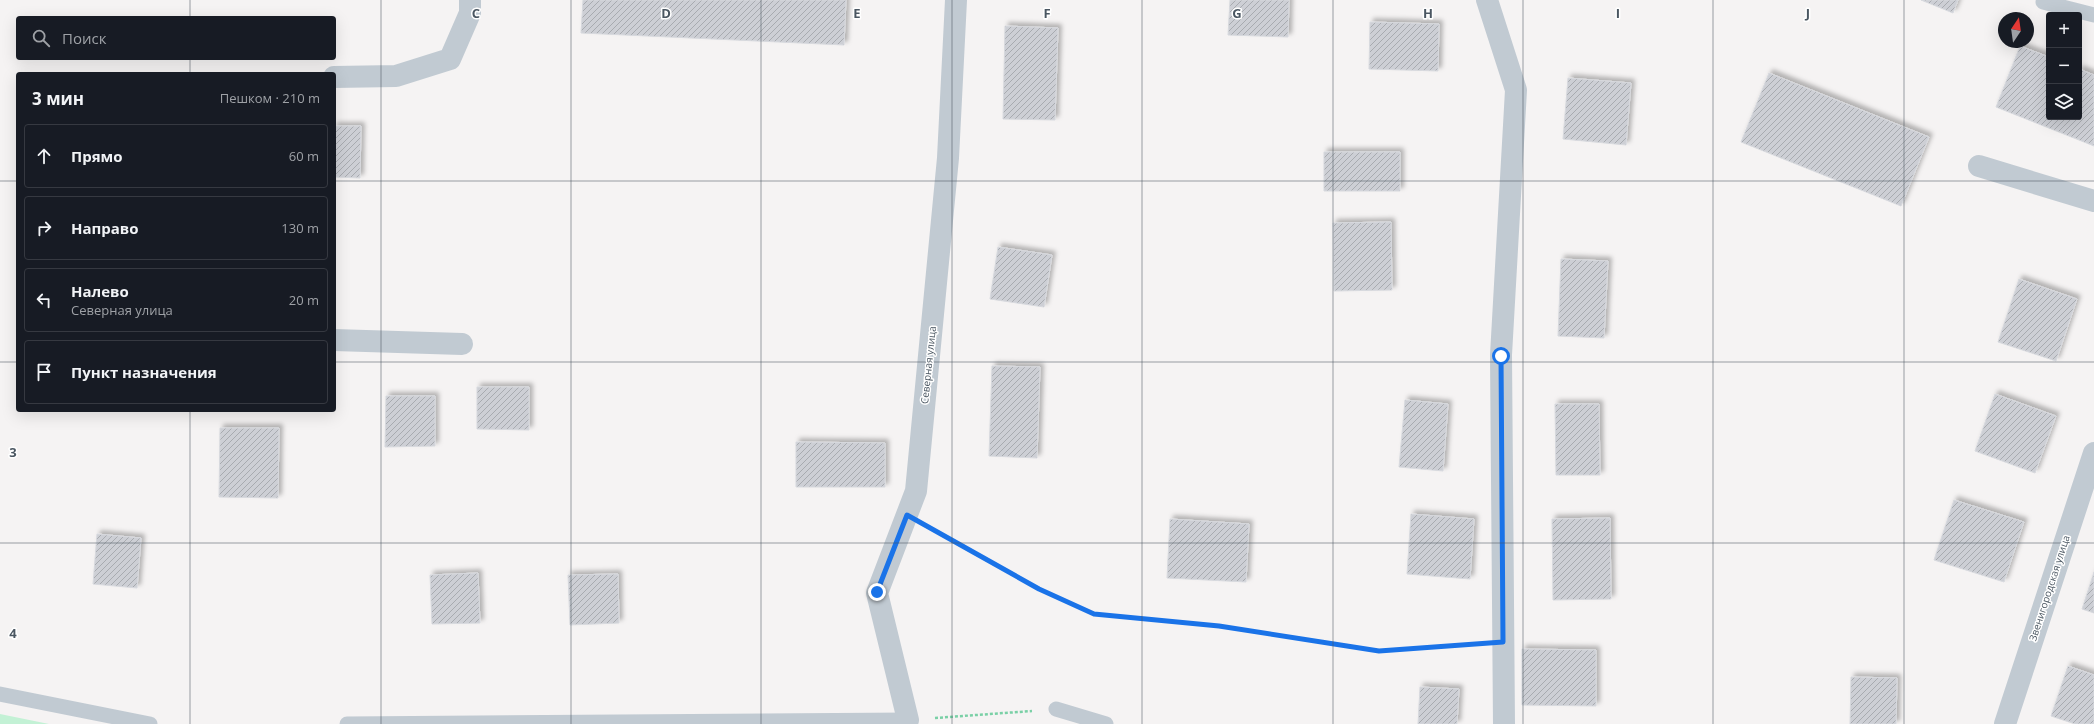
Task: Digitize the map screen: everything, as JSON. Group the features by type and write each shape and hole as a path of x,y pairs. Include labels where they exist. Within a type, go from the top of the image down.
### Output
{"street":[{"path":"336,77 396,76 450,60 470,13 470,0"},
{"name":"Северная улица","path":"908,720 877,592 916,491 947,174 956,0"},
{"path":"1487,0 1516,90 1501,356 1504,724"},
{"path":"1979,166 2094,201"},
{"path":"336,340 462,344"},
{"name":"Звенигородская улица","path":"2005,724 2094,453"}],"lane":[{"path":"2043,2 2094,15"},
{"path":"0,694 150,724"},
{"path":"1056,709 1106,724"},
{"path":"347,724 908,720"}],"path":[{"path":"907,515 1039,589 1094,614 1219,626 1379,651 1503,642"},
{"path":"908,720 1056,709"}],"green space":[{"path":"0,714 49,724 0,724"}],"building":[{"path":"583,0 846,0 844,45 581,33"},
{"path":"1230,0 1289,0 1288,37 1228,35"},
{"path":"1921,0 1958,0 1953,13"},
{"path":"1370,22 1439,24 1438,71 1369,69"},
{"path":"1005,26 1058,28 1055,120 1003,119"},
{"path":"2019,48 2025,48 2046,56 2046,120 2082,120 2082,70 2094,75 2094,146 1996,107"},
{"path":"1769,73 1929,137 1901,206 1741,142"},
{"path":"1568,78 1631,83 1626,145 1563,139"},
{"path":"336,126 361,126 360,178 336,177"},
{"path":"1324,152 1400,152 1400,191 1324,191"},
{"path":"1391,222 1392,290 1334,291 1333,223"},
{"path":"998,247 1052,255 1044,307 990,299"},
{"path":"1561,259 1608,261 1604,338 1558,336"},
{"path":"2019,279 2077,299 2056,361 1998,342"},
{"path":"992,366 1040,367 1037,458 989,456"},
{"path":"477,387 529,387 529,430 477,429"},
{"path":"1995,394 2056,416 2035,473 1975,451"},
{"path":"386,396 435,396 435,446 385,447"},
{"path":"1405,400 1448,404 1443,471 1399,467"},
{"path":"1555,404 1599,404 1600,475 1556,475"},
{"path":"220,428 279,428 278,498 219,497"},
{"path":"796,442 885,443 885,487 796,487"},
{"path":"1954,500 2024,522 2004,582 1934,560"},
{"path":"1411,514 1474,519 1470,579 1407,574"},
{"path":"1610,518 1611,599 1553,600 1552,519"},
{"path":"1170,519 1249,524 1246,582 1167,578"},
{"path":"97,534 141,538 137,588 93,584"},
{"path":"2094,572 2094,613 2082,609"},
{"path":"478,573 480,623 432,624 430,575"},
{"path":"618,574 619,623 570,625 568,575"},
{"path":"1522,649 1596,650 1596,706 1522,705"},
{"path":"2068,666 2094,675 2094,724 2075,724 2051,716"},
{"path":"1851,677 1897,678 1896,724 1850,724"},
{"path":"1420,687 1459,689 1457,724 1418,724"}],"route":[{"path":"877,592 907,515 1039,589 1094,614 1219,626 1379,651 1503,642 1501,356"}]}
